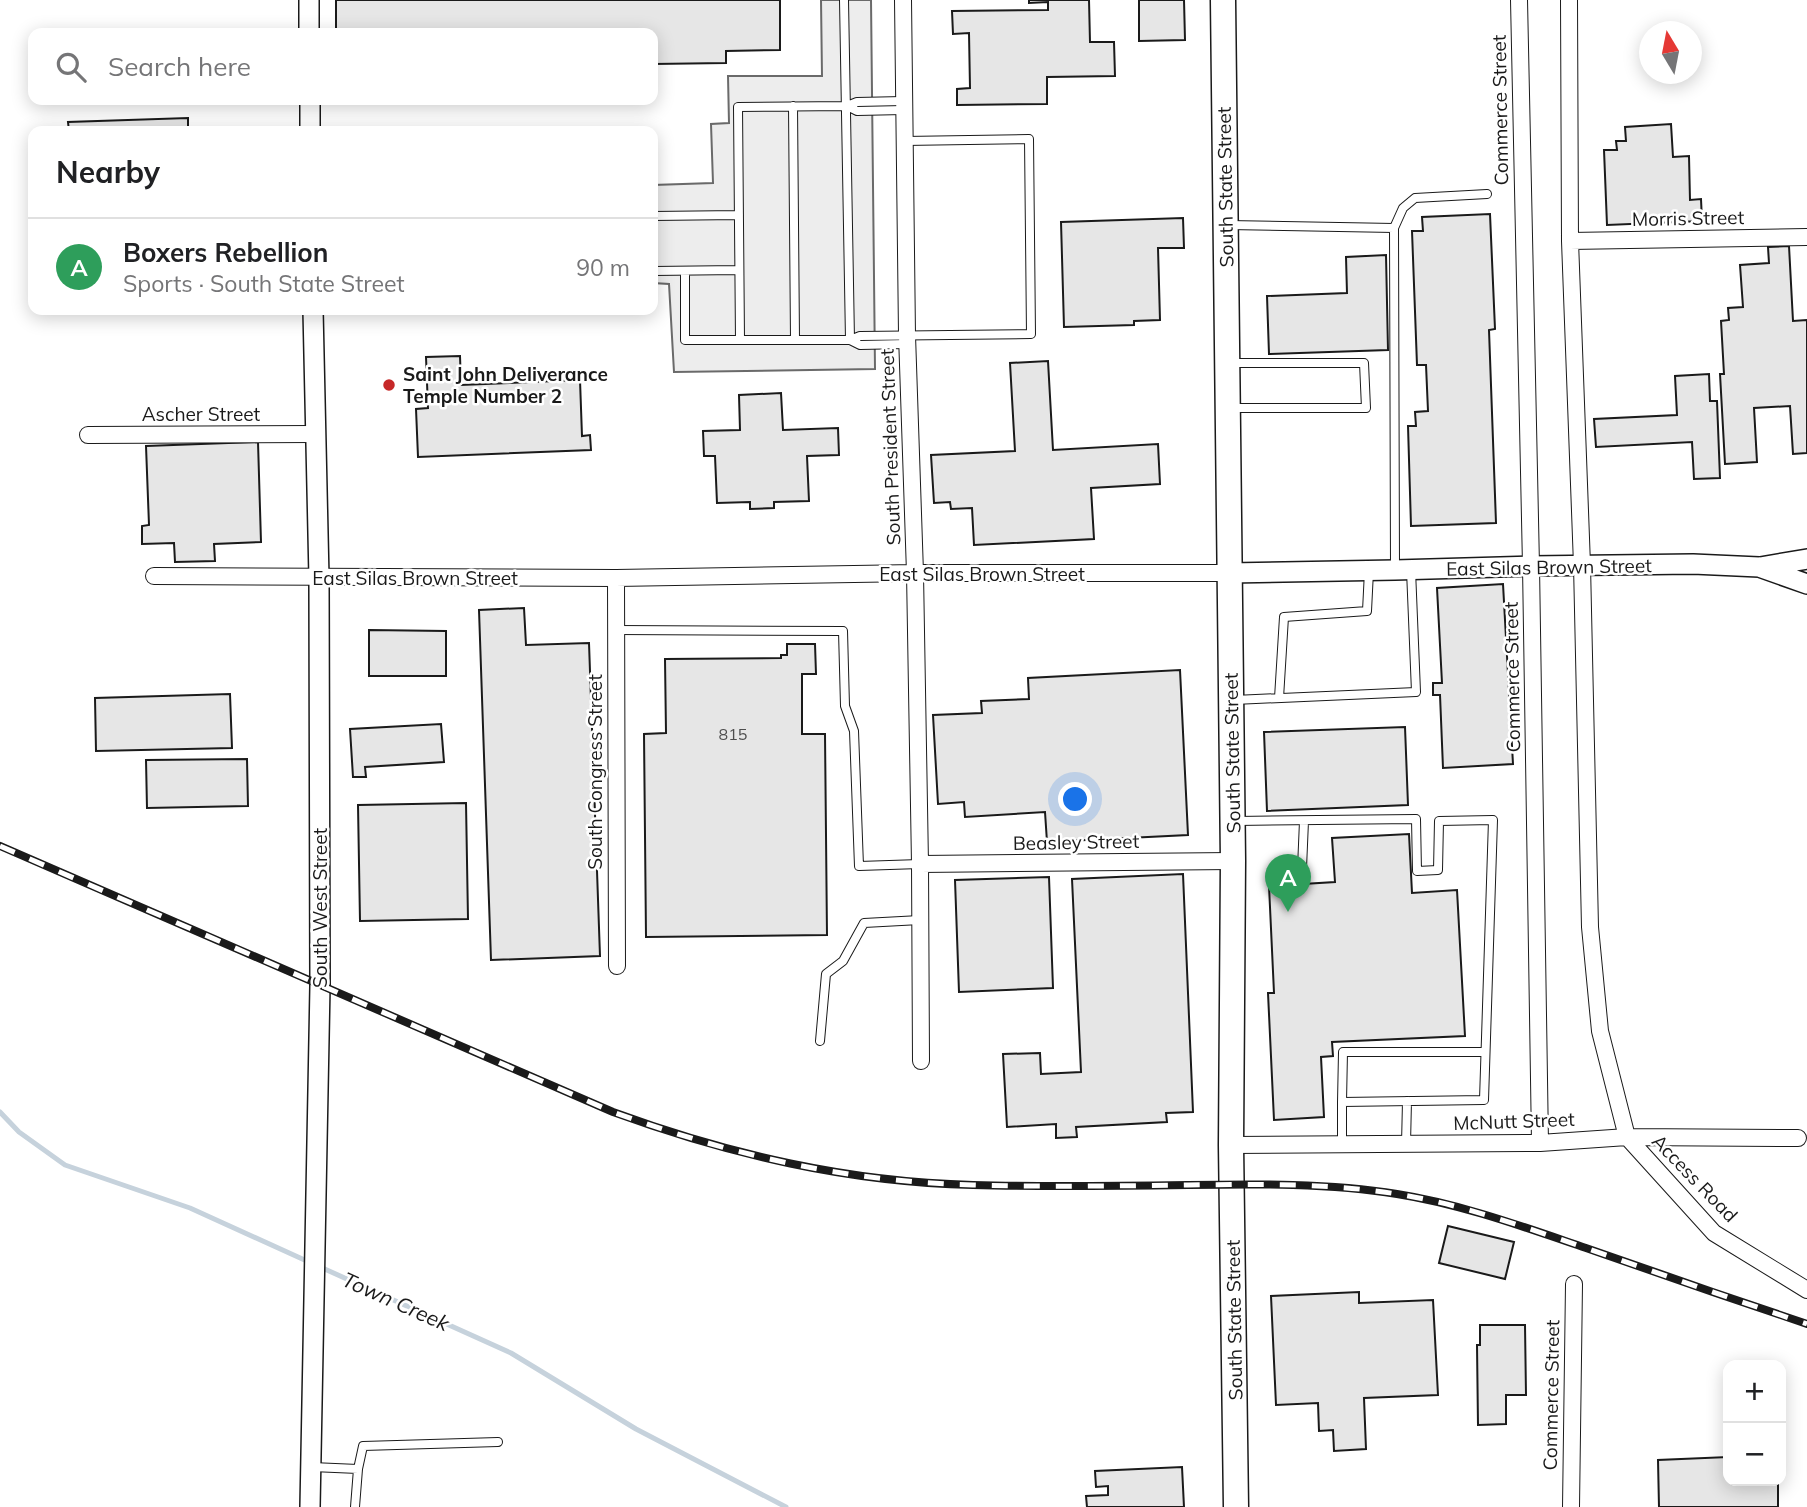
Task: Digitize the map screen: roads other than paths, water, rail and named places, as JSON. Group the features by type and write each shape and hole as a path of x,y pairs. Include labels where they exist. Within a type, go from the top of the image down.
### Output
{"main road":[{"name":"South State Street","path":"1223,0 1233,821 1231,1145 1236,1507"}],"street":[{"path":"309,0 309,28"},
{"name":"South President Street","path":"903,0 907,339 915,573 920,864 921,1061"},
{"name":"Commerce Street","path":"1518,0 1531,566 1540,1143"},
{"path":"1569,0 1570,241 1582,565 1590,928 1600,1031 1627,1137"},
{"path":"310,105 310,126"},
{"name":"Morris Street","path":"1570,241 1807,237"},
{"name":"South West Street","path":"310,1507 320,986 319,578 313,315"},
{"name":"Ascher Street","path":"88,435 315,434"},
{"path":"1759,568 1807,559"},
{"name":"East Silas Brown Street","path":"154,576 616,578 915,573 1229,573 1693,564 1759,568 1807,584"},
{"name":"South Congress Street","path":"616,578 617,966"},
{"name":"Beasley Street","path":"920,864 1233,862"},
{"name":"McNutt Street","path":"1231,1145 1540,1143 1627,1137 1798,1138"},
{"name":"Access Road","path":"1627,1137 1714,1233 1807,1290"},
{"name":"Commerce Street","path":"1571,1507 1574,1284"}],"lane":[{"path":"844,0 850,340"},
{"path":"740,340 738,107 847,106 857,102 904,105"},
{"path":"793,106 795,340"},
{"path":"685,271 685,340 850,340 860,336 907,339 1031,334 1029,139 904,141"},
{"path":"1231,700 1416,692 1403,570 1394,228 1404,208 1415,198 1487,194"},
{"path":"658,216 739,215"},
{"path":"1225,225 1394,228"},
{"path":"658,271 739,270"},
{"path":"1226,363 1364,363 1366,408 1227,408"},
{"path":"1279,698 1284,617 1367,611 1369,571"},
{"path":"616,630 843,631 845,706 854,731 859,866 920,864"},
{"path":"1233,821 1416,819 1417,871 1438,870 1439,821 1493,820 1484,1100 1342,1102"},
{"path":"1302,868 1304,821"},
{"path":"820,1041 826,974 842,961 864,922 920,920"},
{"path":"1342,1144 1343,1052 1485,1052"},
{"path":"1406,1144 1407,1101"},
{"path":"355,1507 363,1446 498,1442"},
{"path":"311,1467 358,1469"}],"waterway":[{"name":"Town Creek","path":"0,1112 19,1132 65,1165 190,1208 309,1262"},
{"name":"Town Creek","path":"318,1266 511,1353 636,1429 786,1507"}],"railway":[{"path":"0,846 613,1112 746,1153 835,1172 926,1183 1027,1186 1293,1185 1397,1194 1516,1224 1807,1324"}],"place":[{"name":"Saint John Deliverance Temple Number 2","path":"389,385"},
{"name":"Boxers Rebellion","path":"1288,912"}]}
